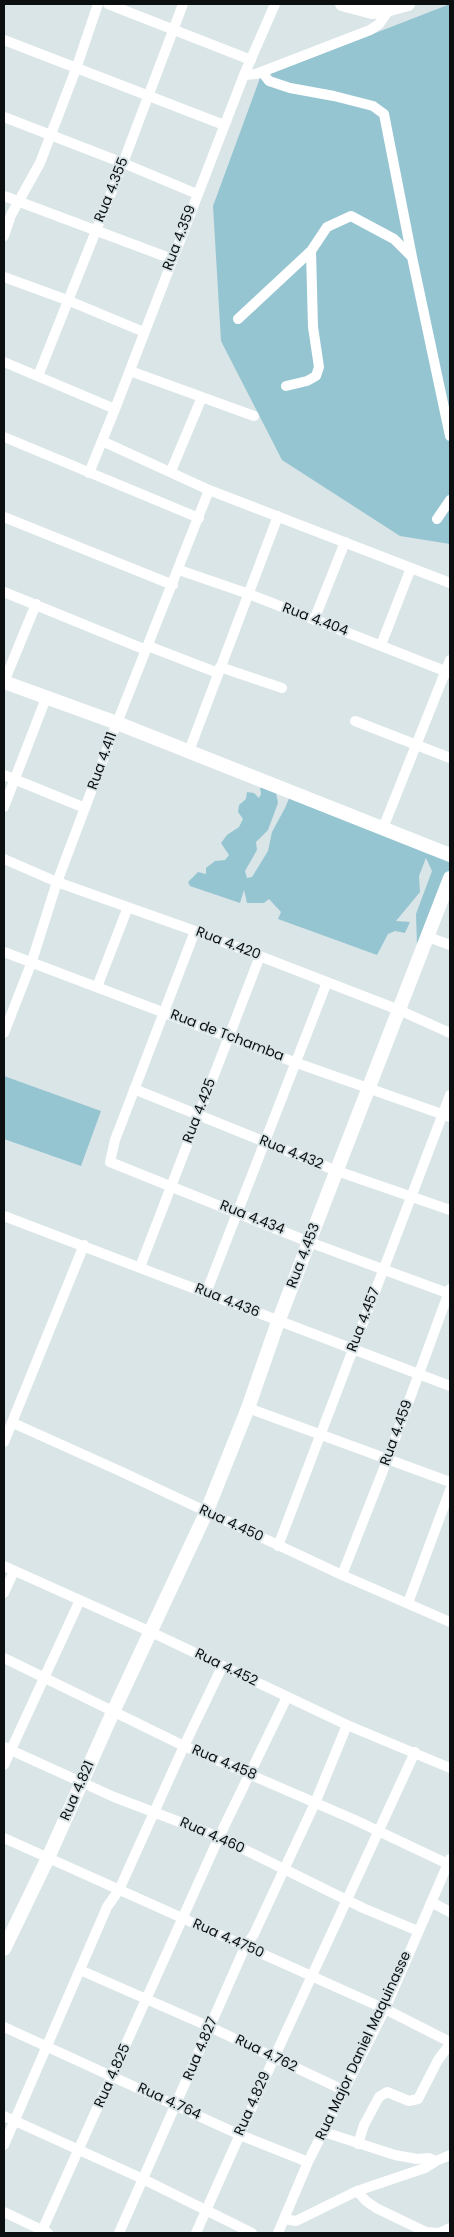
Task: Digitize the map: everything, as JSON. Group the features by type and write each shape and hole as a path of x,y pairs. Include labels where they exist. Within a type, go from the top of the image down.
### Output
{"street":[{"path":"4,236 51,135 98,4"},
{"path":"108,4 251,60"},
{"name":"Rua 4.355","path":"38,376 123,163 183,4"},
{"name":"Rua 4.359","path":"89,473 224,125 274,4"},
{"path":"342,4 360,6 372,12 389,10 408,4"},
{"path":"244,75 250,76 262,72 370,30 379,24 389,10"},
{"path":"4,40 224,125"},
{"path":"262,72 269,81 373,106 384,114 450,436"},
{"path":"4,117 197,194"},
{"path":"4,196 172,259"},
{"path":"238,319 311,251 327,228 352,216 394,239 412,257"},
{"path":"286,386 307,381 316,376 319,367 313,327 311,251"},
{"path":"4,277 67,300 144,332"},
{"path":"4,362 115,409"},
{"path":"130,371 254,416"},
{"path":"171,472 202,398"},
{"path":"4,437 199,518"},
{"path":"102,440 209,490 450,583"},
{"name":"Rua 4.411","path":"4,1034 30,964 57,882 117,723 209,490"},
{"path":"437,519 450,500"},
{"path":"189,751 278,516"},
{"path":"4,517 173,585"},
{"path":"314,620 345,542"},
{"path":"381,645 411,568"},
{"name":"Rua 4.404","path":"179,570 249,594 448,672"},
{"path":"4,592 147,648 282,688"},
{"path":"36,604 4,682 117,723 450,855"},
{"path":"383,828 448,672 450,660"},
{"path":"4,807 46,698"},
{"path":"355,721 450,758"},
{"path":"4,775 85,808"},
{"name":"Rua 4.420","path":"4,859 57,882 195,931 399,1010 450,1033"},
{"name":"Rua 4.453","path":"151,1632 206,1513 248,1408 278,1322 450,878"},
{"path":"97,987 128,907"},
{"path":"134,1089 195,931"},
{"path":"428,937 450,945"},
{"name":"Rua de Tchamba","path":"4,952 30,964 163,1011 294,1062 446,1116"},
{"name":"Rua 4.425","path":"140,1266 260,956"},
{"path":"206,1292 294,1062 327,982"},
{"name":"Rua 4.432","path":"134,1089 337,1171 450,1210"},
{"name":"Rua 4.434","path":"134,1089 115,1140 110,1162 172,1185 309,1242 450,1292"},
{"name":"Rua 4.457","path":"278,1546 352,1349 412,1196 446,1116 450,1095"},
{"name":"Rua 4.436","path":"4,1216 140,1266 278,1322 450,1386"},
{"path":"4,1442 84,1245"},
{"name":"Rua 4.459","path":"342,1575 450,1292"},
{"path":"248,1408 450,1482"},
{"name":"Rua 4.450","path":"13,1423 278,1546 450,1622"},
{"path":"408,1603 450,1490"},
{"name":"Rua 4.452","path":"4,1566 151,1632 347,1725 450,1768"},
{"path":"4,1593 14,1571"},
{"path":"4,1765 7,1748 80,1600"},
{"name":"Rua 4.821","path":"5,1941 48,1858 151,1632"},
{"name":"Rua 4.458","path":"4,1658 184,1746 449,1862"},
{"path":"4,2145 108,1908 119,1890 222,1667"},
{"name":"Rua 4.825","path":"44,2232 219,1837 287,1697"},
{"name":"Rua 4.827","path":"119,2233 245,1947 254,1934 315,1803 347,1725"},
{"name":"Rua 4.460","path":"7,1748 81,1783 219,1837 348,1901 418,1931"},
{"name":"Rua 4.829","path":"196,2233 414,1752"},
{"name":"Rua 4.4750","path":"4,1838 385,2009 450,2043"},
{"name":"Rua Major Daniel Maquinasse","path":"278,2233 308,2162 385,2009 449,1862"},
{"path":"431,1902 450,1912"},
{"name":"Rua 4.762","path":"80,1970 210,2027 343,2090"},
{"name":"Rua 4.764","path":"4,2027 240,2135 308,2162"},
{"path":"358,2144 364,2125 378,2097 387,2092 409,2100 418,2099 438,2060 450,2043"},
{"path":"4,2116 80,2149 252,2233"},
{"path":"324,2132 404,2158 428,2158 436,2161"},
{"path":"284,2219 296,2221 357,2191 425,2168 436,2161 450,2156"},
{"path":"357,2191 376,2208 426,2232 439,2233 450,2228"},
{"path":"4,2212 44,2232"}],"shaded area":[{"path":"450,4 450,544 400,536 282,460 221,341 213,206 260,78"},
{"path":"267,787 276,793 278,803 268,830 256,842 257,850 245,871 247,878 252,877 268,851 272,832 290,796 450,857 450,876 417,946 416,914 432,871 426,858 419,876 420,892 396,921 410,922 405,933 395,931 388,934 377,955 278,919 281,912 269,899 264,903 247,903 244,890 240,903 190,886 188,882 198,872 206,874 206,868 215,861 225,860 229,855 221,843 227,835 239,827 243,819 238,812 239,805 246,799 247,792 254,793 259,798 261,794 260,788"},
{"path":"4,1076 101,1111 81,1166 4,1139"}]}
